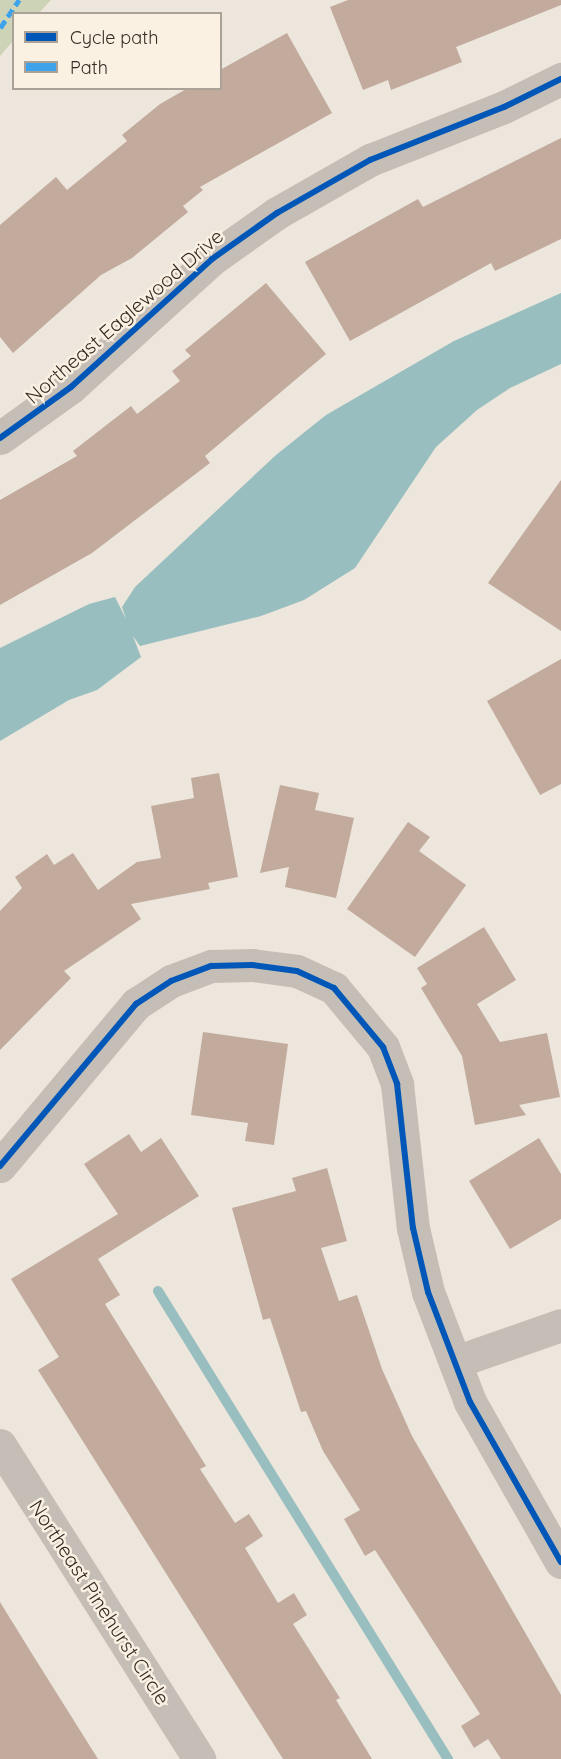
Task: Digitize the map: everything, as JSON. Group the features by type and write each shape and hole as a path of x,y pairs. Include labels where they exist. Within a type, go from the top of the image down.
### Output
{"street":[{"name":"Northeast Eaglewood Drive","path":"0,438 102,363 212,260 277,213 370,160 504,108 561,79"},
{"path":"0,1166 136,1004 171,981 211,966 252,965 297,971 334,988 382,1047 397,1083 413,1228 428,1292 455,1362 494,1447 561,1562"},
{"path":"455,1362 561,1325"},
{"name":"Northeast Pinehurst Circle","path":"0,1445 199,1759"}],"green space":[{"path":"0,0 51,0 40,12 12,12 12,42 0,56"}],"water":[{"path":"561,293 561,364 510,388 477,410 436,447 355,568 304,600 261,616 140,646 133,636 141,657 97,690 69,700 0,741 0,648 89,604 115,597 126,619 122,607 135,587 276,455 326,415 454,341"}],"building":[{"path":"348,0 561,0 561,5 456,47 462,62 391,90 388,80 363,90 330,7"},
{"path":"287,33 332,113 200,187 203,190 183,206 188,212 132,258 101,275 13,353 0,337 0,225 56,177 67,190 127,141 122,135 160,104 184,90 222,90 222,69"},
{"path":"561,138 561,239 495,271 491,263 350,341 305,262 418,199 423,207"},
{"path":"266,283 326,354 205,456 210,463 92,553 0,605 0,500 77,456 73,451 131,406 137,414 180,381 172,371 191,356 185,350"},
{"path":"561,480 561,631 488,583"},
{"path":"561,659 561,784 540,795 487,701"},
{"path":"219,773 238,877 208,883 210,889 131,904 141,919 64,971 71,978 0,1050 0,911 22,888 15,877 47,854 54,865 73,853 98,890 137,862 161,858 151,806 194,798 191,778"},
{"path":"280,785 319,793 315,810 354,818 336,898 285,887 289,867 260,873"},
{"path":"408,822 430,837 419,851 466,885 415,957 347,909"},
{"path":"484,927 516,980 477,1004 500,1042 547,1033 560,1097 519,1105 526,1115 475,1125 462,1056 421,988 427,984 417,968"},
{"path":"203,1032 288,1044 274,1145 245,1141 248,1123 191,1115"},
{"path":"129,1134 141,1152 161,1138 199,1196 98,1259 120,1295 105,1304 206,1466 200,1469 235,1523 249,1514 263,1536 245,1548 278,1603 294,1593 307,1615 293,1624 340,1698 336,1700 372,1759 283,1759 38,1370 59,1357 11,1279 118,1214 84,1164"},
{"path":"539,1138 561,1174 561,1219 510,1249 469,1181"},
{"path":"327,1168 347,1241 321,1248 339,1301 357,1295 382,1369 412,1436 561,1695 561,1759 501,1759 488,1739 474,1748 461,1726 480,1714 375,1550 365,1556 344,1519 360,1510 323,1451 306,1411 301,1412 270,1318 263,1320 232,1208 296,1191 292,1178"},
{"path":"0,1602 29,1649 98,1759 0,1759"}],"waterway":[{"path":"158,1291 448,1759"}],"marked path":[{"path":"0,28 19,0"}],"cycle path":[{"path":"0,438 71,387 212,259 277,213 370,160 504,107 561,79"},
{"path":"0,1166 136,1004 171,981 211,966 252,965 297,971 334,988 383,1047 397,1084 413,1228 428,1292 470,1402 561,1562"}]}
